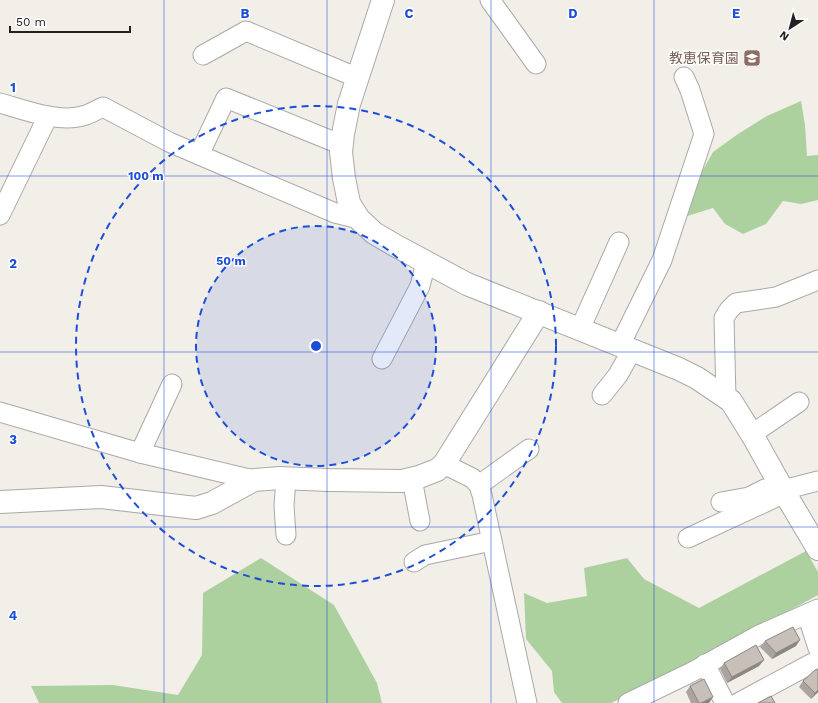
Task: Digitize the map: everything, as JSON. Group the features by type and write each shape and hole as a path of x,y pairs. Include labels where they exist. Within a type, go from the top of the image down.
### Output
{"street":[{"path":"383,0 349,104 341,152 349,203 359,219 374,233 468,284 580,328 685,372 697,378 731,401 752,434 818,549"},
{"path":"490,0 536,64"},
{"path":"203,55 246,31 358,78"},
{"path":"602,395 618,375 626,347 662,260 704,134 690,90 684,77"},
{"path":"199,155 226,98 342,145"},
{"path":"0,103 57,118 70,118 85,115 103,107 169,142 335,212 359,219"},
{"path":"0,215 48,116"},
{"path":"580,328 619,242"},
{"path":"382,359 420,286 426,262"},
{"path":"726,398 724,318 729,310 736,303 776,297 818,280"},
{"path":"0,412 140,453 254,480 286,478 402,481 418,478 437,470 444,464 538,312"},
{"path":"140,453 172,384"},
{"path":"752,434 799,402"},
{"path":"479,485 529,449"},
{"path":"444,464 472,478 479,485 528,703"},
{"path":"286,478 284,506 286,535"},
{"path":"412,479 420,521"},
{"path":"0,502 101,497 196,508 212,503 254,480"},
{"path":"721,502 818,481"},
{"path":"688,538 782,488"},
{"path":"414,562 425,555 492,541"},
{"path":"628,703 759,635 813,611 818,648"},
{"path":"738,703 818,660"},
{"path":"705,664 725,703"}],"green space":[{"path":"801,101 805,125 807,156 818,155 818,200 801,204 783,201 766,224 743,234 725,224 713,208 681,218 699,177 713,152 767,116"},
{"path":"806,551 818,572 818,595 691,665 611,703 562,703 554,692 552,671 526,639 524,593 547,603 587,596 584,568 627,558 644,579 699,608"},
{"path":"261,558 334,605 377,683 382,703 39,703 31,686 113,685 178,695 202,655 203,593"}],"building":[{"path":"793,627 800,640 776,653 765,641"},
{"path":"756,645 764,660 732,677 724,663"},
{"path":"818,669 818,690 815,693 803,681"},
{"path":"704,679 713,697 699,703 690,686"},
{"path":"771,696 775,703 758,703"}],"place":[{"name":"教恵保育園","path":"752,58"}]}
